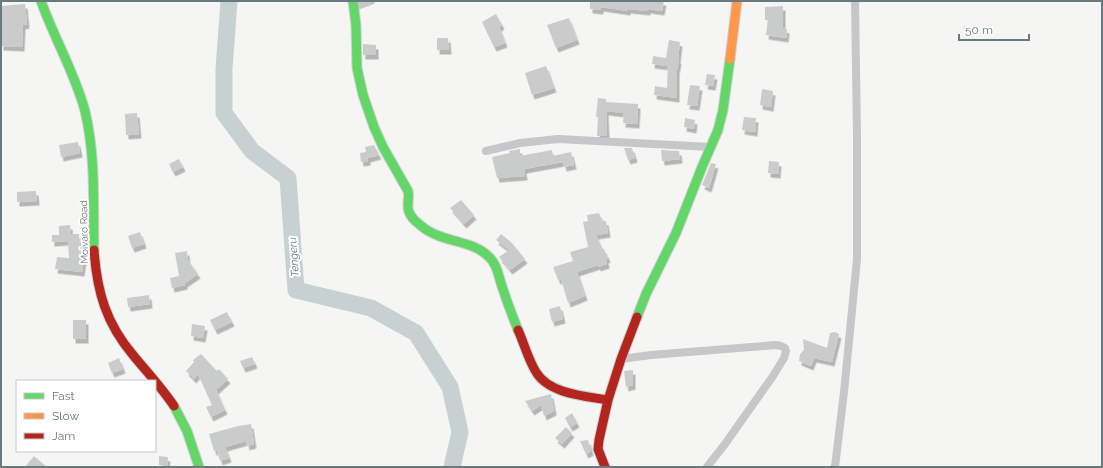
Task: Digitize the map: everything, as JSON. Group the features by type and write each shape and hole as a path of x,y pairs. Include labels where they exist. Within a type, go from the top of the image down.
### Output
{"street":[{"name":"Moivaro Road","path":"41,1 46,16 78,89 88,126 94,191 93,246 99,290 105,308 125,345 156,380"},
{"path":"371,1 353,4 356,28 358,73 374,127 395,171 408,192 408,206 410,214 424,229 433,235 478,248 490,256 494,262 510,310 530,360 540,378 557,388 570,393 608,400"},
{"path":"605,467 598,449 599,440 608,400 621,359 646,294 676,232 718,130 723,110 736,1"},
{"path":"835,467 857,259 855,1"},
{"path":"486,151 520,143 558,140 710,147"},
{"path":"621,359 755,346 776,345 785,348 786,351 784,358 773,376 707,467"},
{"name":"Moivaro Road","path":"156,380 170,398 188,434 199,467"}],"building":[{"path":"590,1 664,1 662,11 628,9 628,11 601,7 601,10 590,9"},
{"path":"25,4 27,24 23,25 22,47 1,46 1,6"},
{"path":"783,6 783,28 787,29 786,38 766,35 768,20 765,20 765,7"},
{"path":"496,14 502,25 499,27 505,43 494,47 482,22"},
{"path":"569,18 577,40 556,48 547,25"},
{"path":"437,38 448,38 449,50 437,50"},
{"path":"669,40 680,42 677,70 677,98 654,95 655,86 667,88 668,66 652,64 653,56 666,58"},
{"path":"363,44 376,45 376,55 363,55"},
{"path":"546,66 554,88 532,95 525,73"},
{"path":"707,74 715,75 713,86 705,85"},
{"path":"690,85 700,86 697,106 687,105"},
{"path":"762,89 773,91 771,107 760,105"},
{"path":"598,98 606,99 606,102 638,104 637,124 623,123 624,113 606,111 607,136 597,136 598,117 596,117"},
{"path":"137,113 139,134 126,135 125,114"},
{"path":"744,117 756,118 755,132 742,130"},
{"path":"685,118 695,120 694,129 684,127"},
{"path":"78,142 80,153 61,157 59,145"},
{"path":"374,145 379,155 368,158 368,161 361,162 360,153 366,152 365,147"},
{"path":"624,148 632,148 635,158 628,160"},
{"path":"520,149 520,156 552,150 553,156 571,152 574,165 564,167 563,162 524,169 525,176 497,178 492,157"},
{"path":"661,150 679,151 680,159 662,161"},
{"path":"179,159 183,167 173,172 169,164"},
{"path":"769,161 779,162 778,174 768,173"},
{"path":"711,163 716,164 709,188 702,185"},
{"path":"36,191 37,201 17,202 17,192"},
{"path":"461,200 474,215 464,224 450,208"},
{"path":"599,213 602,221 606,221 608,233 596,235 608,258 606,259 607,264 598,267 598,265 577,272 585,296 568,303 561,279 558,280 553,267 573,261 570,252 588,247 583,222 588,221 587,215"},
{"path":"70,225 71,234 79,234 80,259 84,259 82,272 55,269 57,257 69,258 68,241 52,242 52,235 59,235 59,226"},
{"path":"140,232 144,244 132,248 128,236"},
{"path":"501,234 512,243 525,259 510,270 499,257 509,250 496,240"},
{"path":"187,251 188,260 198,274 185,283 185,285 172,288 170,278 179,276 175,253"},
{"path":"149,295 150,304 128,307 127,298"},
{"path":"560,306 563,319 552,322 549,309"},
{"path":"227,312 232,322 215,330 210,320"},
{"path":"73,320 86,320 86,339 73,339"},
{"path":"192,324 205,326 203,338 191,336"},
{"path":"835,332 839,334 832,362 814,358 811,366 799,361 800,354 804,350 803,339 827,348 830,333"},
{"path":"201,354 217,371 219,369 228,379 216,390 225,410 211,417 206,407 212,405 198,374 194,379 186,371 194,362 193,360"},
{"path":"252,357 255,364 243,368 240,361"},
{"path":"119,358 123,369 112,373 108,363"},
{"path":"633,370 633,385 626,387 624,371"},
{"path":"551,394 554,411 544,416 541,405 532,411 525,401"},
{"path":"572,413 577,423 570,427 565,418"},
{"path":"251,424 254,444 247,446 246,441 225,447 229,458 220,461 217,450 214,451 209,434"},
{"path":"566,427 572,433 562,444 555,438"},
{"path":"588,440 591,451 586,454 580,441"},
{"path":"34,456 47,467 25,467"},
{"path":"159,456 168,457 167,466 159,465"}],"waterway":[{"name":"Tengeru","path":"229,1 224,69 224,113 252,151 288,178 296,290 371,308 416,333 450,387 460,432 452,467"}],"traffic: fast":[{"path":"41,1 76,83 89,128 94,198 94,250"},
{"path":"353,1 356,25 357,68 363,95 374,127 383,147 408,191 408,209 410,214 416,222 427,230 436,235 473,246 491,259 496,268 518,330"},
{"path":"637,317 646,294 676,233 718,130 723,110 730,59"},
{"path":"174,406 187,431 199,467"}],"traffic: slow":[{"path":"730,59 737,1"}],"traffic: jam":[{"path":"94,250 95,265 104,306 116,331 124,343 154,380"},
{"path":"605,467 598,449 599,440 608,400 621,359 637,317"},
{"path":"518,330 533,367 542,379 550,385 568,393 608,400"},
{"path":"156,382 174,406"}]}
